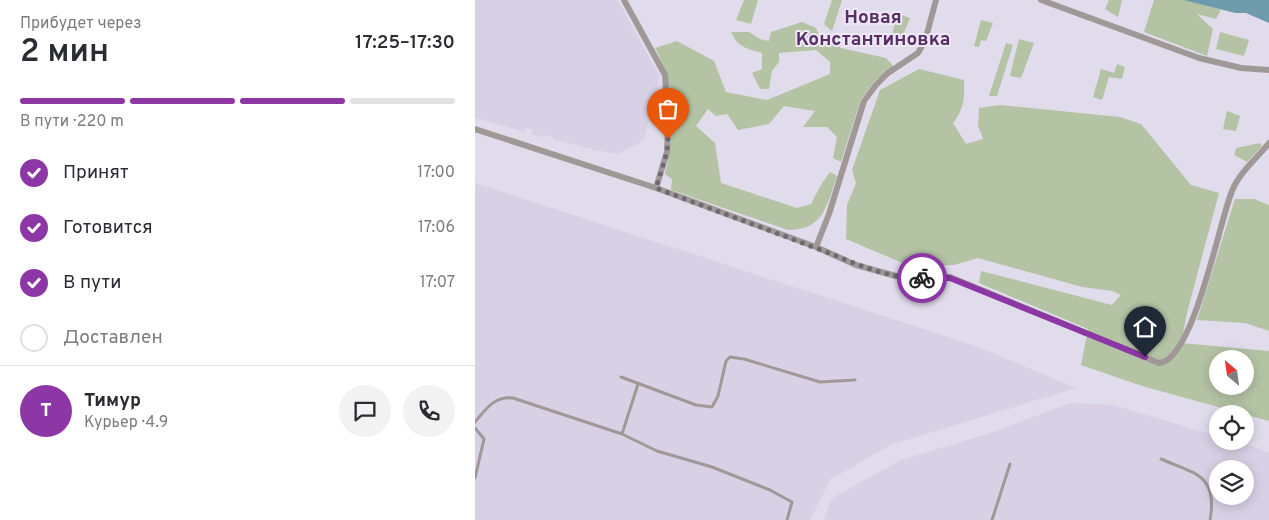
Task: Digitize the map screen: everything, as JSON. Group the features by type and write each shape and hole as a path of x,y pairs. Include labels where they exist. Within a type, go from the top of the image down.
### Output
{"street":[{"path":"624,0 665,75 668,125 667,152 656,188"},
{"path":"816,247 829,214 865,101 876,84 888,73 918,54 925,41 937,0"},
{"path":"1041,0 1207,61 1241,68 1269,70"},
{"path":"475,129 656,188 816,247 856,265 903,278 950,278 1159,363 1168,360 1189,330 1232,191 1269,143"}],"lane":[{"path":"621,377 696,405 711,407 718,396 726,361 731,357 744,359 820,382 855,380"},
{"path":"623,434 638,384"},
{"path":"475,422 493,401 505,397 623,434 657,451 712,467 770,490 792,502 787,520"},
{"path":"475,428 484,439 475,478"},
{"path":"1161,459 1200,475 1209,485 1212,492 1210,520"},
{"path":"992,520 1010,464"}],"shaded area":[{"path":"475,0 618,0 660,77 644,140 619,154 598,151 556,140 549,134 545,138 532,134 531,129 526,128 525,132 475,118"},
{"path":"475,183 976,346 1076,388 890,445 830,480 810,520 475,520"},
{"path":"1070,403 1113,405 1209,434 1209,450 1254,450 1254,447 1269,452 1269,520 824,520 830,501 839,494 901,460 987,434"}],"green space":[{"path":"744,0 758,0 751,24 736,20"},
{"path":"832,0 842,0 832,31 824,24"},
{"path":"1109,0 1122,0 1118,17 1105,9"},
{"path":"1154,0 1190,0 1221,10 1216,19 1197,14 1213,29 1207,56 1144,32"},
{"path":"898,14 910,18 902,37 892,34"},
{"path":"981,20 993,23 986,41 981,40 979,47 974,46"},
{"path":"802,22 816,28 821,40 833,40 841,48 886,58 894,67 875,81 861,99 841,162 833,158 837,137 827,127 803,127 815,111 784,106 769,124 738,130 727,114 716,116 708,109 696,126 715,143 721,183 797,208 811,204 830,172 837,176 827,206 817,221 800,229 788,230 671,190 672,179 665,174 672,126 670,93 662,62 655,48 677,41 714,61 726,92 767,100 830,74 830,62 816,50 779,53 779,62 772,71 769,89 760,89 752,73 762,69 762,53 748,49 740,44 731,32 749,32 760,39 769,41 771,32"},
{"path":"1220,32 1249,40 1244,56 1216,49"},
{"path":"1019,39 1034,43 1021,78 1010,76"},
{"path":"1006,43 1013,45 997,96 989,96"},
{"path":"1117,64 1125,67 1122,79 1109,77 1102,100 1093,97 1101,69 1114,73"},
{"path":"919,69 964,80 963,103 953,123 966,144 983,139 978,125 979,108 1000,105 1120,117 1141,124 1191,185 1219,193 1187,313 1181,343 1269,351 1269,421 1254,417 1254,405 1211,405 1142,386 1081,365 1088,329 979,283 981,271 1112,305 1121,295 1112,291 1082,287 978,258 954,265 912,267 846,239 847,205 856,183 852,170 880,90"},
{"path":"1227,111 1240,116 1236,131 1223,129"},
{"path":"1260,143 1262,146 1247,162 1234,155 1236,148"},
{"path":"1235,199 1254,199 1269,205 1269,331 1245,323 1197,320"}],"water":[{"path":"1184,0 1269,0 1269,23 1246,13 1235,13"}],"way so far":[{"path":"668,139 667,152 656,188 733,218 816,247 856,265 903,278 922,278"}],"district":[{"name":"Новая Константиновка","path":"873,29"}],"route":[{"path":"922,278 950,278 1145,357"}]}
